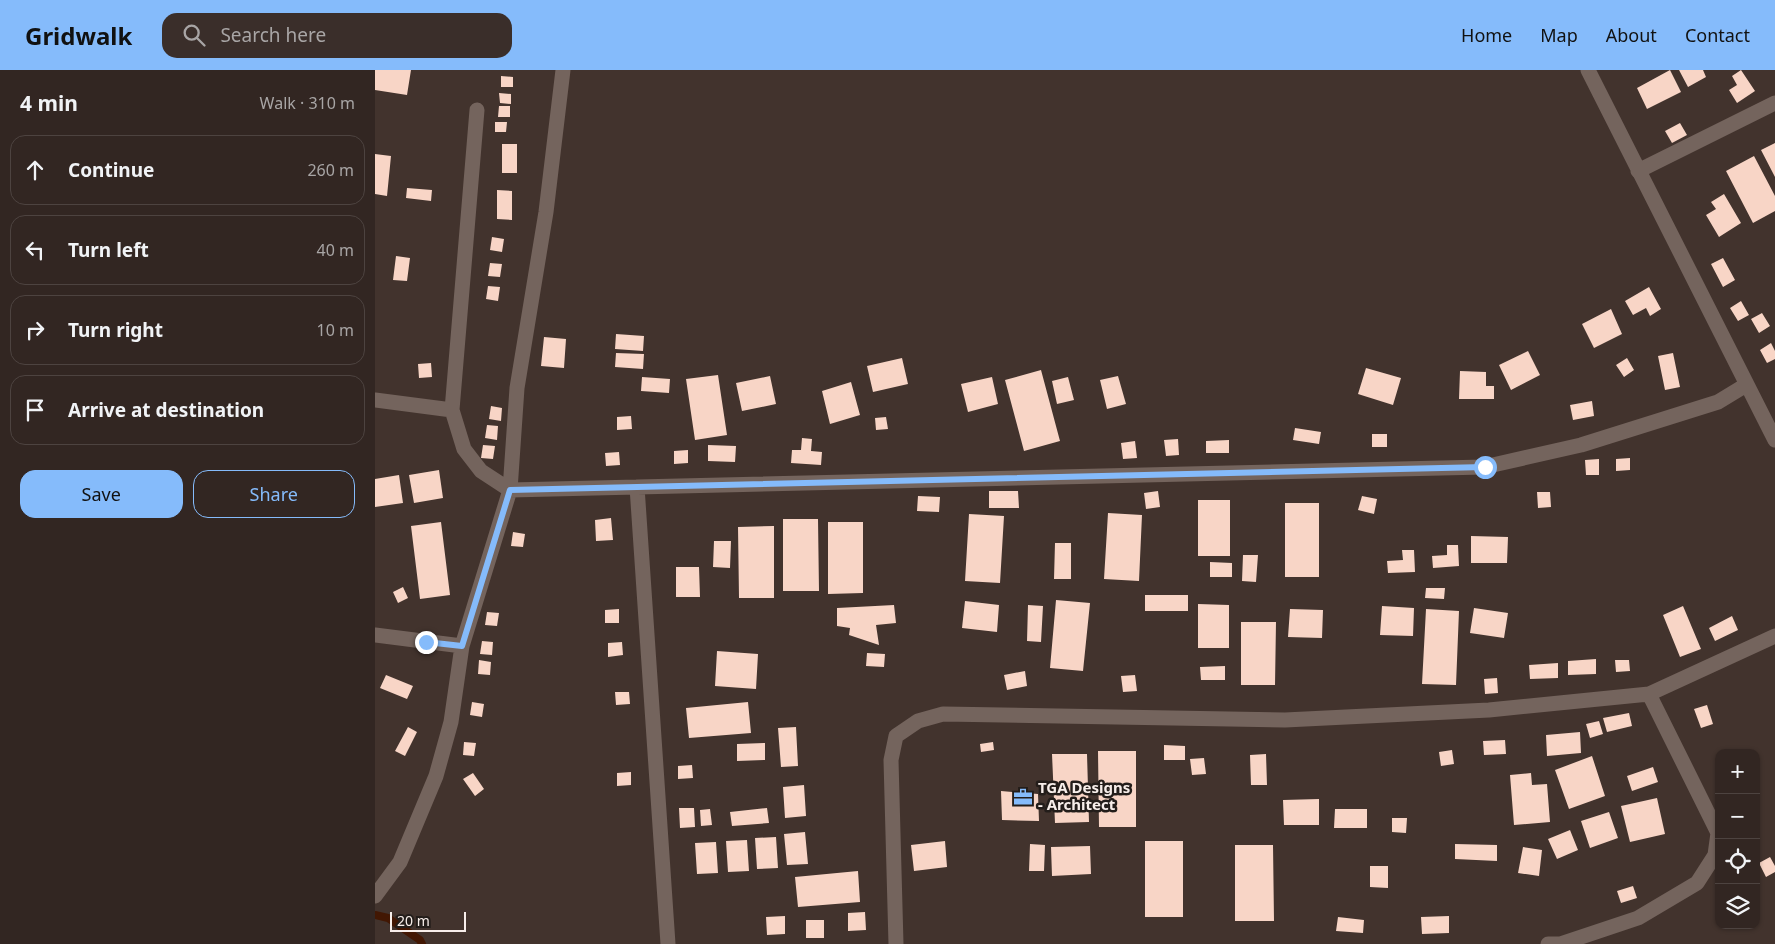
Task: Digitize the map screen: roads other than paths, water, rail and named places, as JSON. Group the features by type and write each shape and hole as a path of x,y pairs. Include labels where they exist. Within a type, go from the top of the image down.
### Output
{"street":[{"path":"375,896 400,862 436,776 451,722 462,646 510,490 517,388 546,212 563,70"},
{"path":"1588,70 1775,440"},
{"path":"1638,170 1775,104"},
{"path":"477,110 452,410 464,448 481,471 510,490 1485,467 1581,445 1719,402 1746,385"},
{"path":"375,400 452,410"},
{"path":"637,487 669,944"},
{"path":"375,635 462,646"},
{"path":"896,944 891,760 896,736 917,721 943,714 1285,720 1489,710 1649,694 1775,636"},
{"path":"1548,944 1559,944 1638,918 1697,883 1715,855 1718,833 1649,694"}],"waterway":[{"path":"375,915 388,918 420,940 422,944"}],"place":[{"name":"TGA Designs - Architect","path":"1023,797"}]}
